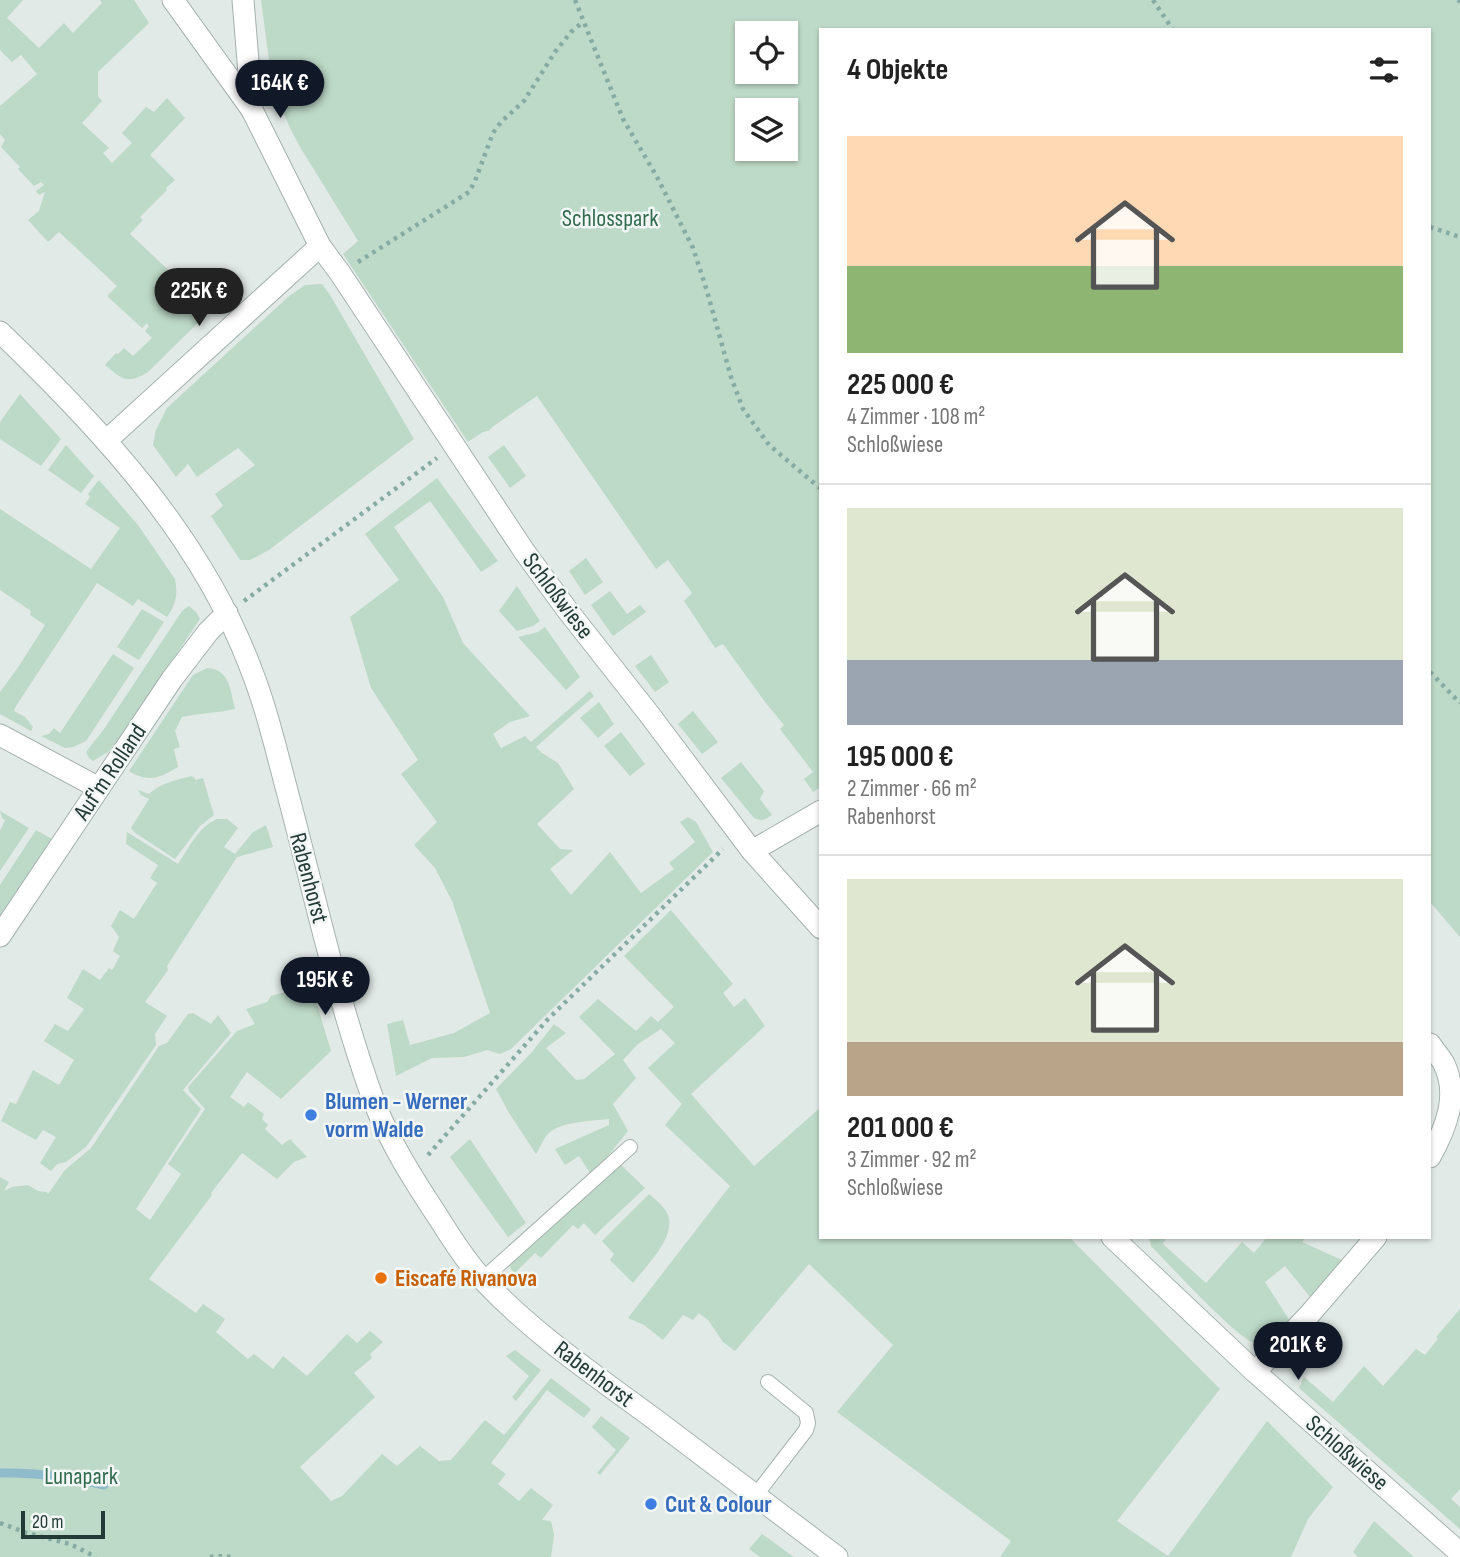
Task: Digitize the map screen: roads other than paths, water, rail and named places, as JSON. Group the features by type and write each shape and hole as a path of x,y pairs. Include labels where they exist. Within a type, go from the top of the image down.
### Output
{"street":[{"name":"Schloßwiese","path":"173,0 252,110 320,246 524,551 746,842 819,927"},
{"path":"243,0 252,110"},
{"path":"106,441 320,246"},
{"name":"Rabenhorst","path":"0,332 37,367 106,441 161,508 227,613 253,672 342,1001 374,1101 411,1174 440,1222 483,1279 547,1339 837,1557"},
{"name":"Auf'm Rolland","path":"0,936 184,661 227,613"},
{"path":"0,735 99,788"},
{"path":"746,842 819,812"},
{"path":"1431,1045 1443,1062 1450,1080 1455,1112 1431,1155"},
{"name":"Schloßwiese","path":"1114,1239 1255,1372 1460,1553"},
{"path":"1255,1372 1309,1315 1374,1239"}],"lane":[{"path":"483,1279 630,1147"},
{"path":"755,1496 806,1430 808,1423 806,1413 768,1382"}],"waterway":[{"path":"0,1473 26,1473 104,1485"}],"place":[{"name":"Blumen - Werner vorm Walde","path":"311,1115"},
{"name":"Eiscafé Rivanova","path":"381,1278"},
{"name":"Cut & Colour","path":"651,1504"}],"park label":[{"name":"Schlosspark","path":"610,218"},
{"name":"Lunapark","path":"81,1476"}]}
